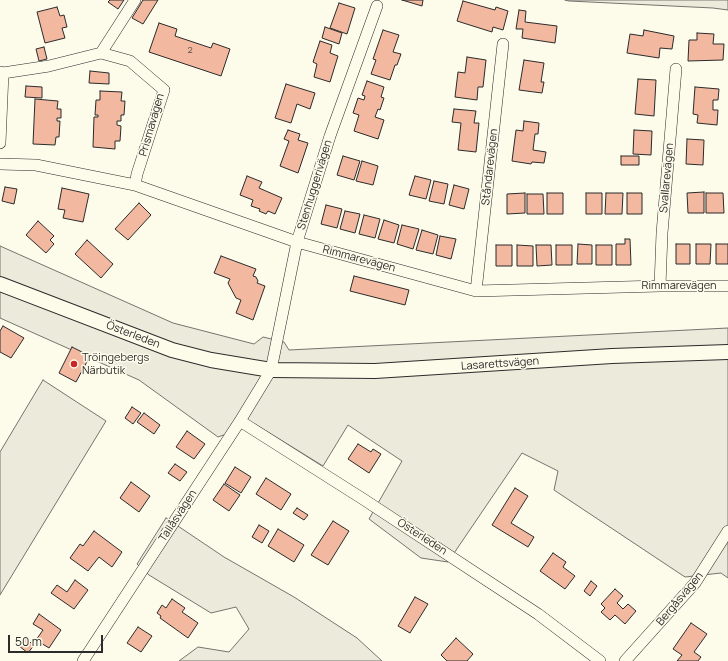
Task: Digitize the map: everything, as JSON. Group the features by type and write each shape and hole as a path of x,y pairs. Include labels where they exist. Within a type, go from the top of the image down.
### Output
{"street":[{"path":"0,143 2,73 49,66 101,53 136,0"},
{"name":"Stenhuggerivägen","path":"271,370 297,242 330,136 377,6"},
{"name":"Ståndarevägen","path":"476,291 503,44"},
{"name":"Prismavägen","path":"101,53 130,61 164,90 137,174 135,185"},
{"name":"Svallarevägen","path":"660,286 662,233 676,69"},
{"name":"Rimmarevägen","path":"0,164 36,165 135,185 297,242 476,291 660,286 728,286"},
{"name":"Österleden","path":"0,284 172,350 212,360 271,370"},
{"name":"Lasarettsvägen","path":"271,370 375,371 612,356 728,352"},
{"name":"Tallåsvägen","path":"83,661 271,370"},
{"name":"Österleden","path":"240,420 532,610 600,661"},
{"name":"Bergåsvägen","path":"625,661 695,584 728,531"}],"shaded area":[{"path":"565,0 728,0 728,10 713,8"},
{"path":"0,246 173,323 254,344 263,337 284,342 289,350 728,328 728,578 721,573 685,577 554,490 558,471 522,453 448,562 421,558 369,519 402,461 348,425 323,466 255,424 218,437 139,380 0,318"},
{"path":"43,380 106,421 0,595 0,452"},
{"path":"166,518 224,557 294,597 357,638 382,661 179,661 198,647 229,652 249,629 236,607 211,613 149,575 137,564"}],"building":[{"path":"110,0 124,0 118,9 108,2"},
{"path":"143,0 158,0 143,24 132,18"},
{"path":"402,0 423,0 422,6"},
{"path":"463,1 495,10 496,7 508,11 503,30 493,27 492,32 457,21"},
{"path":"339,3 355,8 347,34 330,28"},
{"path":"57,7 60,16 64,15 67,27 62,28 65,38 45,43 37,12"},
{"path":"519,10 526,11 525,22 557,26 555,43 522,38 523,29 516,29"},
{"path":"159,23 177,29 175,36 211,48 213,43 230,49 221,76 149,52"},
{"path":"325,27 342,33 339,44 322,38"},
{"path":"383,30 399,35 393,52 401,54 397,65 395,65 390,80 371,74 376,60 373,59"},
{"path":"644,30 674,36 672,49 660,48 659,58 627,53 630,34 643,36"},
{"path":"697,33 714,34 713,44 724,44 723,60 688,61 689,40 697,40"},
{"path":"320,41 332,45 330,53 338,56 330,82 314,77 317,64 313,62"},
{"path":"44,47 47,59 39,61 36,49"},
{"path":"467,57 486,60 483,87 478,87 477,100 455,97 458,72 465,73"},
{"path":"524,60 544,63 541,82 544,82 542,93 519,90"},
{"path":"90,71 109,73 109,84 89,83"},
{"path":"638,79 656,80 654,116 635,114"},
{"path":"367,81 384,87 381,97 384,98 380,110 378,109 375,117 384,120 378,139 354,131 359,115 353,113 358,98 364,100 365,96 362,95"},
{"path":"286,84 315,93 310,109 297,104 291,123 275,118"},
{"path":"26,86 42,87 42,98 25,97"},
{"path":"695,87 719,89 718,100 713,100 713,110 718,110 717,125 697,123 698,115 693,114"},
{"path":"100,91 122,92 121,101 125,101 124,115 121,115 121,121 117,121 117,125 121,126 120,141 115,141 115,149 93,147 94,117 98,117 98,115 95,115 96,100 100,100"},
{"path":"35,99 58,101 57,109 61,109 61,118 57,118 57,121 60,121 59,137 56,137 55,145 33,144"},
{"path":"454,109 476,111 474,123 479,123 476,152 458,150 461,123 452,122"},
{"path":"524,121 539,123 538,134 535,134 533,150 546,152 544,163 532,162 531,164 512,161 516,130 523,131"},
{"path":"288,130 300,134 298,140 308,143 298,173 280,166 289,141 284,139"},
{"path":"634,130 652,131 651,155 633,154"},
{"path":"687,139 704,140 703,165 686,164"},
{"path":"343,156 360,161 354,180 337,175"},
{"path":"621,156 639,156 639,165 621,165"},
{"path":"362,161 378,166 373,185 356,181"},
{"path":"247,176 262,182 259,188 282,198 275,214 268,211 266,214 259,211 260,209 251,206 253,200 240,195"},
{"path":"415,176 431,180 426,199 409,195"},
{"path":"434,181 448,184 444,204 429,201"},
{"path":"454,185 469,189 464,209 449,205"},
{"path":"5,187 17,189 14,204 2,201"},
{"path":"62,188 89,194 83,222 63,218 65,210 58,209"},
{"path":"704,192 704,213 688,213 687,193"},
{"path":"525,193 525,213 507,214 507,194"},
{"path":"547,193 563,193 563,214 547,214"},
{"path":"586,193 602,193 602,214 586,214"},
{"path":"606,193 623,193 622,214 605,214"},
{"path":"627,193 642,193 642,214 627,214"},
{"path":"706,193 723,193 724,213 706,213"},
{"path":"527,194 543,194 544,214 527,214"},
{"path":"139,203 151,215 128,240 115,229"},
{"path":"326,205 342,209 337,228 321,224"},
{"path":"345,211 360,214 355,233 340,229"},
{"path":"364,215 380,219 375,238 359,234"},
{"path":"384,220 399,225 394,243 378,239"},
{"path":"38,221 54,236 50,240 54,244 46,253 26,235"},
{"path":"402,225 419,229 413,249 397,244"},
{"path":"422,230 438,235 433,254 416,250"},
{"path":"440,236 456,239 451,259 436,255"},
{"path":"625,239 630,239 631,265 616,265 616,244 625,244"},
{"path":"87,240 113,264 101,278 75,254"},
{"path":"578,244 592,245 592,264 577,264"},
{"path":"676,244 690,244 690,264 676,264"},
{"path":"696,244 711,244 710,264 696,264"},
{"path":"716,244 728,244 728,264 716,264"},
{"path":"496,245 512,245 512,266 496,266"},
{"path":"517,245 533,246 533,266 517,266"},
{"path":"536,245 551,245 552,265 537,266"},
{"path":"556,245 572,245 572,265 556,265"},
{"path":"596,245 612,245 612,265 596,265"},
{"path":"221,256 256,269 253,276 256,277 258,281 257,283 265,286 253,320 236,313 241,300 236,298 228,283 230,279 214,273"},
{"path":"354,276 409,290 405,305 350,291"},
{"path":"3,326 24,338 11,358 0,352 0,331"},
{"name":"Tröingebergs Närbutik","path":"72,347 90,356 76,382 59,373"},
{"path":"132,407 141,413 133,424 125,418"},
{"path":"144,413 160,425 154,434 137,422"},
{"path":"187,431 205,444 194,459 176,447"},
{"path":"358,444 371,452 373,449 381,454 369,473 348,459"},
{"path":"175,464 187,472 180,481 168,473"},
{"path":"235,467 251,477 241,493 225,483"},
{"path":"266,478 291,494 281,510 256,494"},
{"path":"131,482 150,496 139,512 120,498"},
{"path":"224,484 240,495 229,511 213,500"},
{"path":"515,488 528,496 511,523 534,537 528,547 492,525"},
{"path":"297,508 308,515 304,520 293,513"},
{"path":"333,521 349,531 328,565 311,555"},
{"path":"259,525 269,531 262,543 252,537"},
{"path":"278,529 304,545 294,562 268,546"},
{"path":"94,531 122,552 112,567 99,557 88,571 70,558 80,544 83,546"},
{"path":"553,553 566,562 563,567 575,576 565,589 540,571"},
{"path":"75,580 88,590 74,609 51,593 57,585 67,592"},
{"path":"591,581 597,586 590,596 584,591"},
{"path":"615,589 623,596 617,603 623,609 628,604 636,611 625,624 615,615 610,620 601,612 605,608 601,604"},
{"path":"415,597 428,604 410,633 398,626"},
{"path":"172,599 185,608 182,612 198,623 188,638 160,618 161,616 157,613 162,605 166,608"},
{"path":"39,614 61,630 49,648 36,640 43,630 33,624"},
{"path":"691,623 707,634 694,652 701,657 698,661 677,661 682,655 673,649"},
{"path":"138,627 152,636 141,652 127,643"},
{"path":"24,638 34,645 28,653 19,646"},
{"path":"456,638 473,654 467,661 447,661 441,655"}],"place":[{"name":"Tröingebergs Närbutik","path":"74,364"}]}
